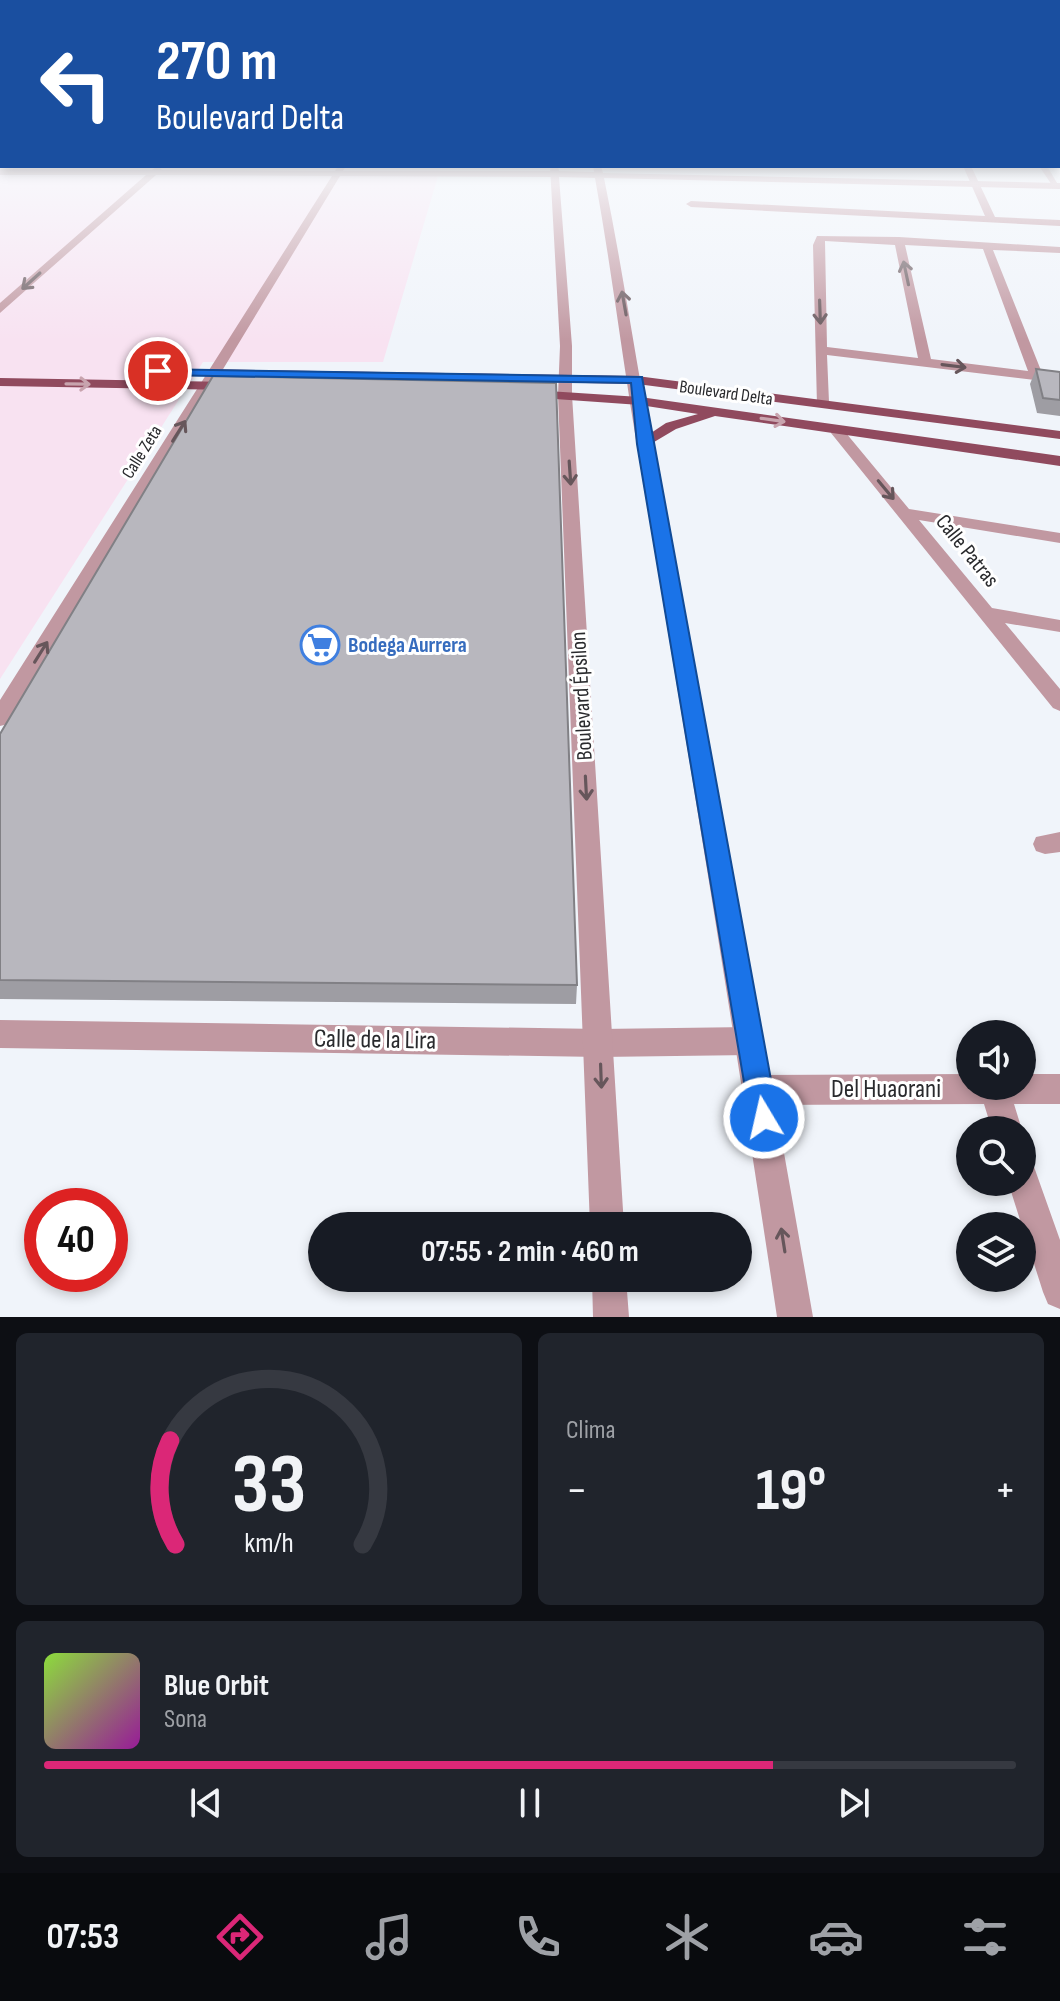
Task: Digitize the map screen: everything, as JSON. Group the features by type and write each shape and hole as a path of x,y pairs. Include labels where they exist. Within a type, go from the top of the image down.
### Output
{"main road":[{"name":"Boulevard Delta","path":"0,370 421,392"},
{"name":"Boulevard Delta","path":"0,382 212,379 565,385 822,402 1060,435"},
{"name":"Boulevard Delta","path":"510,394 565,385 639,390 721,413 1060,461"},
{"path":"644,444 671,426 721,413"},
{"path":"1016,454 1060,455"}],"street":[{"path":"0,309 102,218"},
{"name":"Calle Zeta","path":"0,718 310,218"},
{"name":"Boulevard Épsilon","path":"558,218 606,1212"},
{"path":"606,218 639,390 644,444 759,1090 795,1317"},
{"path":"997,218 1060,223"},
{"path":"822,402 818,241 824,237 1060,250"},
{"path":"899,240 925,362"},
{"path":"986,244 1037,376"},
{"path":"821,350 1060,379"},
{"name":"Calle Patras","path":"836,430 1060,703"},
{"path":"906,513 1060,538"},
{"path":"986,613 1060,626"},
{"name":"Calle de la Lira","path":"0,1034 600,1043 750,1041"},
{"name":"Del Huaorani","path":"759,1090 956,1089"},
{"name":"Del Huaorani","path":"1036,1089 1060,1089"},
{"path":"1029,1196 1060,1292"},
{"path":"610,1292 611,1317"}],"shaded area":[{"path":"0,218 425,218 383,362 203,362 0,679"}],"building":[{"path":"1036,369 1060,372 1060,400 1043,398"},
{"name":"Bodega Aurrera","path":"213,376 556,383 577,985 0,980 0,734"}],"place":[{"name":"Bodega Aurrera","path":"320,645"}],"route":[{"path":"158,371 565,376 637,380 644,444 764,1118"}]}
